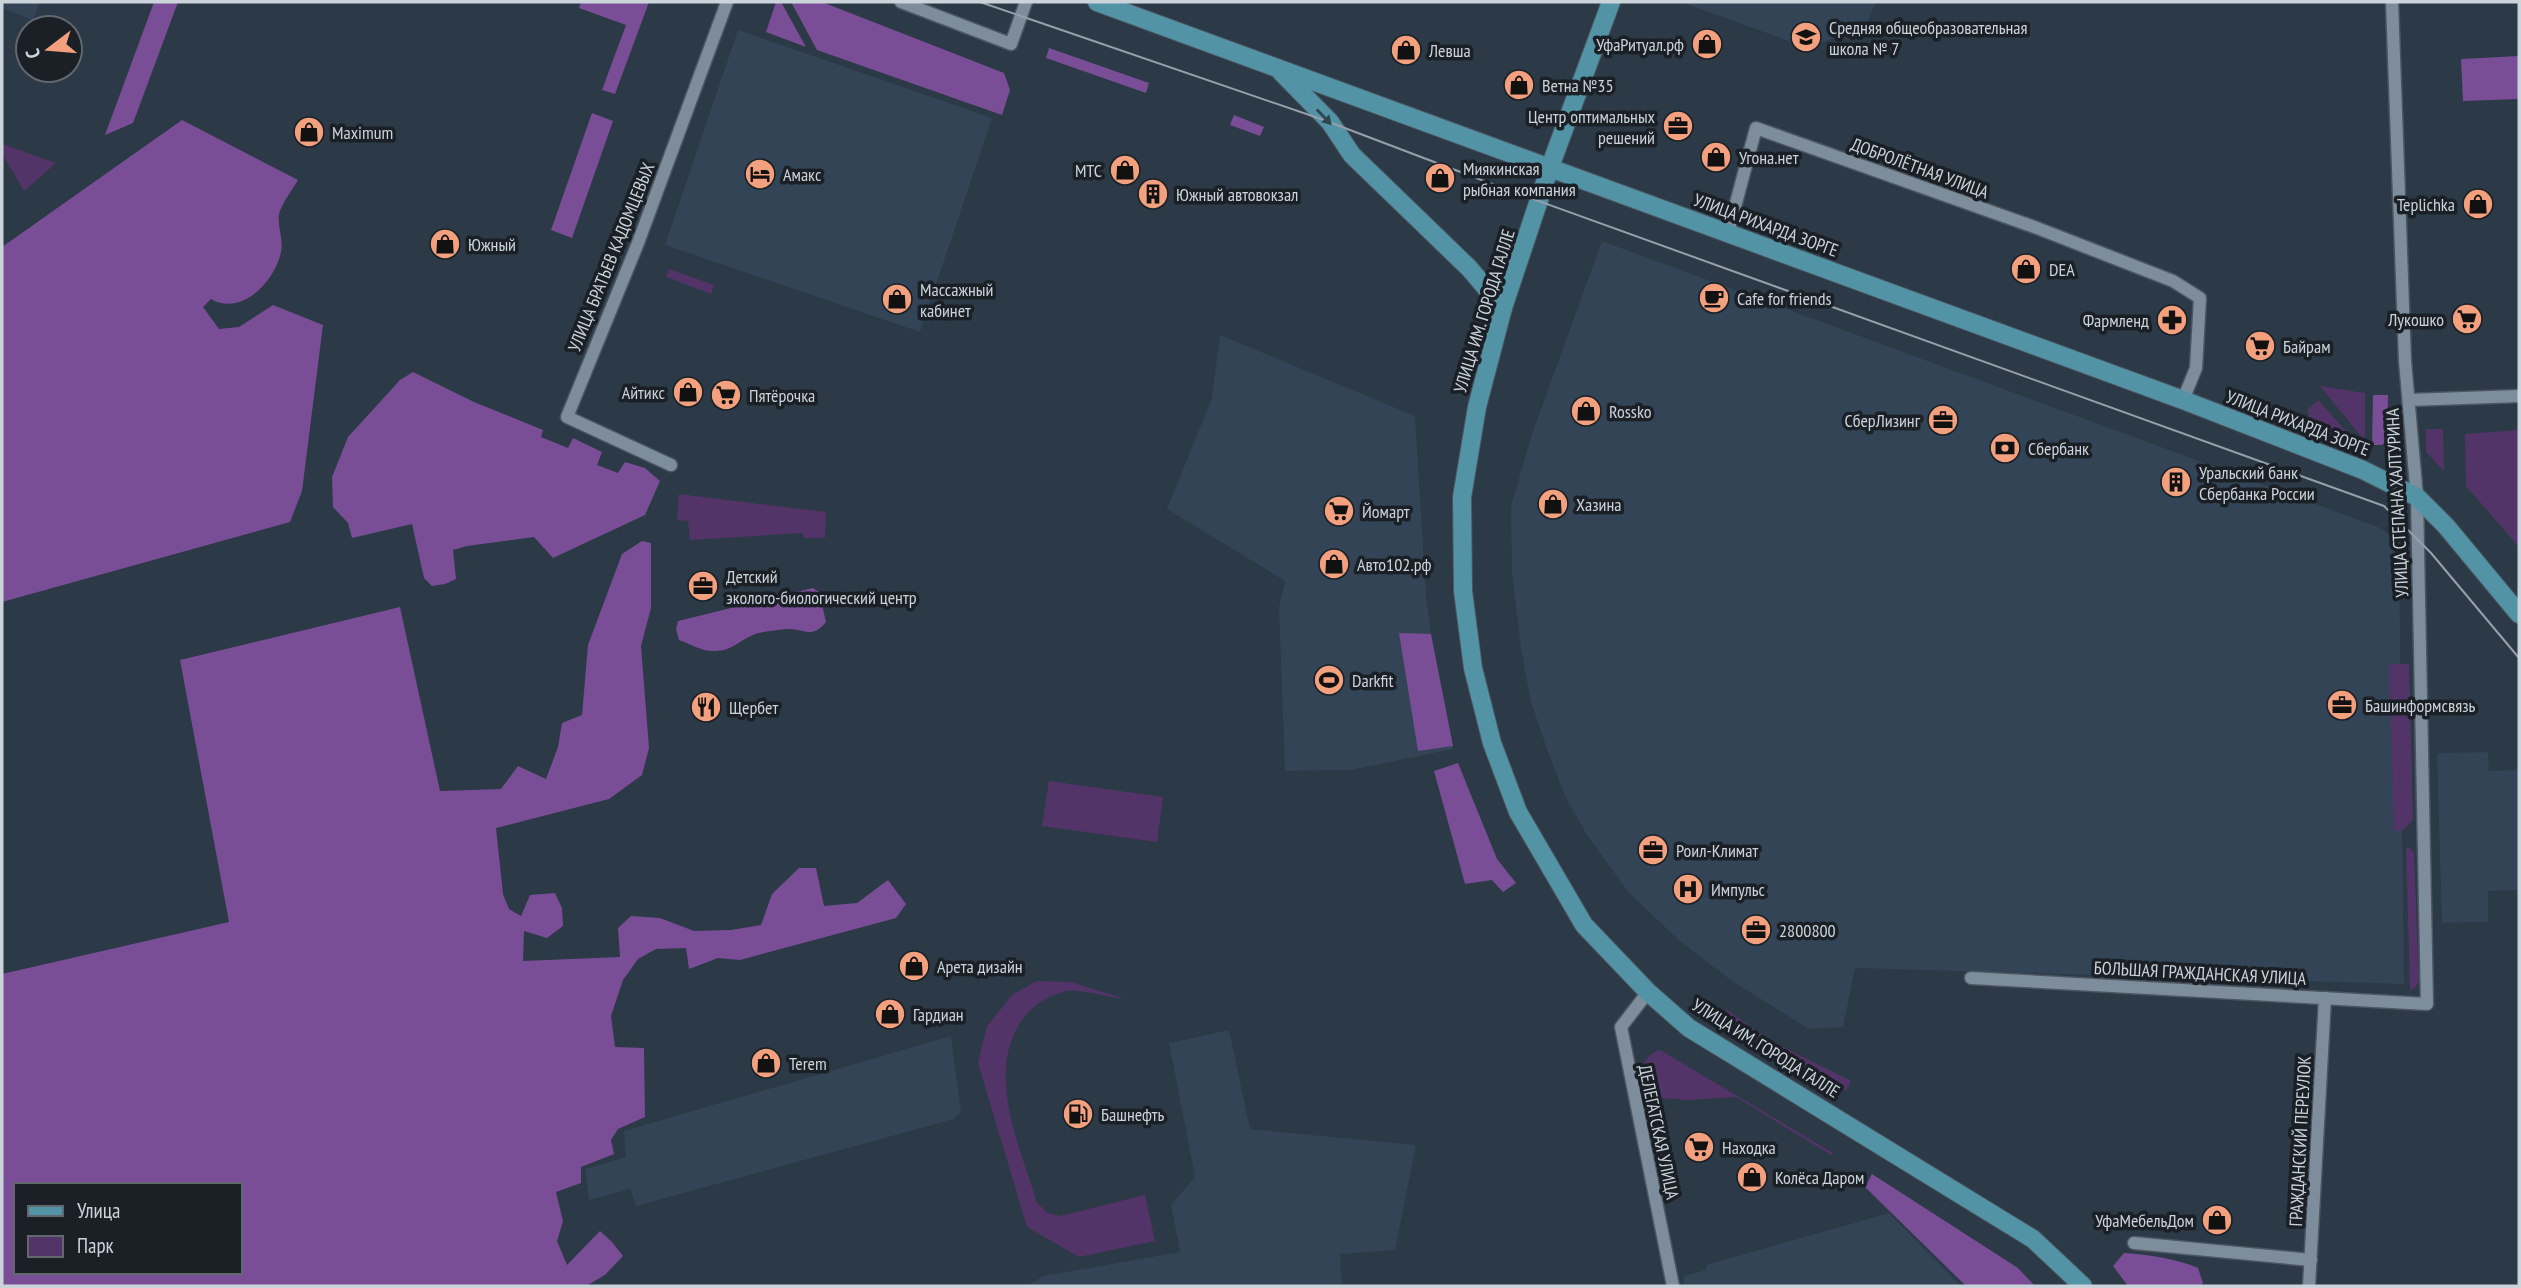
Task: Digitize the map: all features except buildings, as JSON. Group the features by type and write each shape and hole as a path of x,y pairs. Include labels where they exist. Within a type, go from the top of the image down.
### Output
{"main road":[{"name":"УЛИЦА РИХАРДА ЗОРГЕ","path":"1097,2 2183,400 2364,470 2417,497 2446,526 2519,614"},
{"name":"УЛИЦА ИМ. ГОРОДА ГАЛЛЕ","path":"1612,2 1550,167 1503,309 1476,407 1462,497 1463,591 1473,668 1492,743 1518,811 1584,925 1648,992 1689,1028 2034,1238 2083,1286"},
{"path":"1276,67 1330,122 1352,155 1469,268 1503,309"}],"street":[{"name":"УЛИЦА БРАТЬЕВ КАДОМЦЕВЫХ","path":"671,465 566,417 638,243 727,2"},
{"path":"901,2 1011,44 1026,2"},
{"name":"УЛИЦА СТЕПАНА ХАЛТУРИНА","path":"2392,2 2405,361 2417,497 2427,1004"},
{"name":"ДОБРОЛЁТНАЯ УЛИЦА","path":"1728,233 1756,128 2037,229 2174,281 2200,298 2196,368 2183,400"},
{"path":"2409,400 2519,396"},
{"name":"БОЛЬШАЯ ГРАЖДАНСКАЯ УЛИЦА","path":"1971,978 2427,1004"},
{"name":"ДЕЛЕГАТСКАЯ УЛИЦА","path":"1648,992 1621,1027 1673,1286"},
{"name":"ГРАЖДАНСКИЙ ПЕРЕУЛОК","path":"2309,1286 2325,998"},
{"path":"2134,1243 2311,1260"}],"shaded area":[{"path":"2,2 40,2 35,14 18,14 2,8"},
{"path":"154,2 178,2 133,123 105,135"},
{"path":"581,2 649,2 615,94 602,90 626,25 579,8"},
{"path":"776,2 781,2 806,47 766,32"},
{"path":"791,2 822,2 1004,73 1010,90 1002,115 817,50"},
{"name":"Средняя общеобразовательная школа № 7","path":"1681,2 1876,2 1866,25 1808,48"},
{"path":"738,30 992,118 920,332 665,245"},
{"path":"1049,48 1149,83 1146,93 1046,58"},
{"path":"2519,56 2519,99 2463,101 2461,59"},
{"path":"592,113 613,121 572,238 551,230"},
{"path":"1234,115 1264,127 1260,136 1230,125"},
{"path":"182,120 298,180 279,214 281,252 272,274 245,300 223,303 211,299 203,307 219,329 239,327 273,305 323,325 302,491 290,522 2,602 2,247"},
{"path":"1602,241 2378,527 2391,536 2399,551 2404,984 1855,968 1843,1027 1809,1029 1732,981 1681,942 1629,893 1587,835 1565,796 1531,702 1521,649 1512,572 1511,506 1532,434"},
{"path":"1220,335 1415,416 1426,594 1453,749 1351,770 1285,771 1279,607 1285,581 1167,509 1212,398"},
{"path":"413,372 474,402 543,430 541,437 568,448 573,438 602,452 597,465 618,473 625,462 645,468 660,481 645,515 553,558 534,537 453,550 456,579 432,586 424,578 412,524 352,538 348,523 333,507 332,477 348,437 400,380"},
{"path":"2373,395 2388,395 2387,441 2382,445 2372,445"},
{"path":"642,541 651,543 651,608 641,646 649,748 642,775 609,799 496,828 503,894 509,909 521,916 530,895 555,893 562,908 563,926 547,938 524,931 523,961 620,957 618,928 631,916 660,918 694,931 731,930 761,925 772,894 799,868 816,868 824,906 857,903 888,880 906,904 896,918 740,960 718,958 689,969 686,948 656,949 638,959 623,980 611,1016 615,1047 644,1048 645,1117 618,1129 611,1140 614,1154 581,1167 581,1183 556,1192 563,1221 557,1241 567,1265 600,1231 623,1256 605,1275 586,1286 2,1286 2,974 229,922 180,660 400,607 440,791 501,789 518,766 546,779 558,747 562,723 582,715 588,645 622,554"},
{"path":"813,588 819,592 826,622 816,631 786,629 762,632 727,649 715,651 701,649 679,640 676,629 678,621"},
{"path":"1399,633 1431,634 1453,746 1418,751"},
{"path":"2488,752 2489,771 2519,770 2519,890 2488,891 2488,922 2442,923 2437,753"},
{"path":"1458,763 1497,859 1516,883 1503,892 1492,880 1465,884 1434,771"},
{"path":"1229,1030 1250,1129 1416,1145 1395,1250 1340,1254 1342,1286 1028,1286 1043,1276 1180,1252 1171,1205 1195,1177 1169,1043"},
{"path":"951,1036 961,1112 954,1119 636,1206 630,1189 589,1200 585,1169 626,1157 624,1131"},
{"path":"1872,1174 2018,1268 2035,1286 1966,1286 1865,1187"},
{"path":"1889,1213 1961,1286 1685,1286 1683,1276 1706,1270 1706,1265"},
{"path":"2124,1253 2162,1258 2198,1268 2203,1283 2201,1286 2128,1286 2113,1266"}],"green space":[{"path":"2,144 56,163 24,191 2,153"},
{"path":"669,269 714,285 711,294 666,277"},
{"path":"2320,386 2365,393 2365,441"},
{"path":"2319,400 2354,440 2309,421 2308,409"},
{"path":"2426,429 2443,429 2444,471 2426,452"},
{"path":"2519,430 2519,547 2466,486 2465,434"},
{"path":"679,494 826,512 825,538 804,538 802,533 690,540 688,521 677,520"},
{"path":"2389,664 2409,664 2413,820 2403,830 2394,831"},
{"path":"1049,781 1163,797 1157,842 1042,826"},
{"path":"2406,847 2414,854 2419,981 2415,988 2410,990"},
{"path":"1037,981 1071,982 1125,999 1073,991 1053,995 1029,1012 1020,1023 1010,1044 1006,1089 1010,1113 1037,1203 1048,1213 1061,1216 1145,1195 1155,1241 1079,1257 1027,1227 978,1063 987,1026 1013,994"},
{"path":"1727,1010 1771,1041 1851,1081 1846,1091 1768,1045 1727,1015"},
{"path":"1658,1050 1833,1153 1831,1155 1736,1097 1687,1100 1651,1097 1644,1082 1642,1066 1649,1056"}],"tram line":[{"path":"980,2 1321,119 1508,190 2384,506 2431,553 2519,658"}],"place":[{"name":"Средняя общеобразовательная школа № 7","path":"1806,37"},
{"name":"УфаРитуал.рф","path":"1707,44"},
{"name":"Левша","path":"1406,50"},
{"name":"Ветна №35","path":"1519,85"},
{"name":"Центр оптимальных решений","path":"1678,126"},
{"name":"Maximum","path":"309,132"},
{"name":"Угона.нет","path":"1716,157"},
{"name":"МТС","path":"1125,170"},
{"name":"Амакс","path":"760,174"},
{"name":"Миякинская рыбная компания","path":"1440,178"},
{"name":"Южный автовокзал","path":"1153,194"},
{"name":"Teplichka","path":"2478,204"},
{"name":"Южный","path":"445,244"},
{"name":"DEA","path":"2026,269"},
{"name":"Cafe for friends","path":"1714,298"},
{"name":"Массажный кабинет","path":"897,299"},
{"name":"Лукошко","path":"2467,319"},
{"name":"Фармленд","path":"2172,320"},
{"name":"Байрам","path":"2260,346"},
{"name":"Айтикс","path":"688,392"},
{"name":"Пятёрочка","path":"726,395"},
{"name":"Rossko","path":"1586,411"},
{"name":"СберЛизинг","path":"1943,420"},
{"name":"Сбербанк","path":"2005,448"},
{"name":"Уральский банк Сбербанка России","path":"2176,482"},
{"name":"Хазина","path":"1553,504"},
{"name":"Йомарт","path":"1339,511"},
{"name":"Авто102.рф","path":"1334,564"},
{"name":"Детский эколого-биологический центр","path":"703,586"},
{"name":"Darkfit","path":"1329,680"},
{"name":"Башинформсвязь","path":"2342,705"},
{"name":"Щербет","path":"706,707"},
{"name":"Роил-Климат","path":"1653,850"},
{"name":"Импульс","path":"1688,889"},
{"name":"2800800","path":"1756,930"},
{"name":"Арета дизайн","path":"914,966"},
{"name":"Гардиан","path":"890,1014"},
{"name":"Terem","path":"766,1063"},
{"name":"Башнефть","path":"1078,1114"},
{"name":"Находка","path":"1699,1147"},
{"name":"Колёса Даром","path":"1752,1177"},
{"name":"УфаМебельДом","path":"2217,1220"}]}
